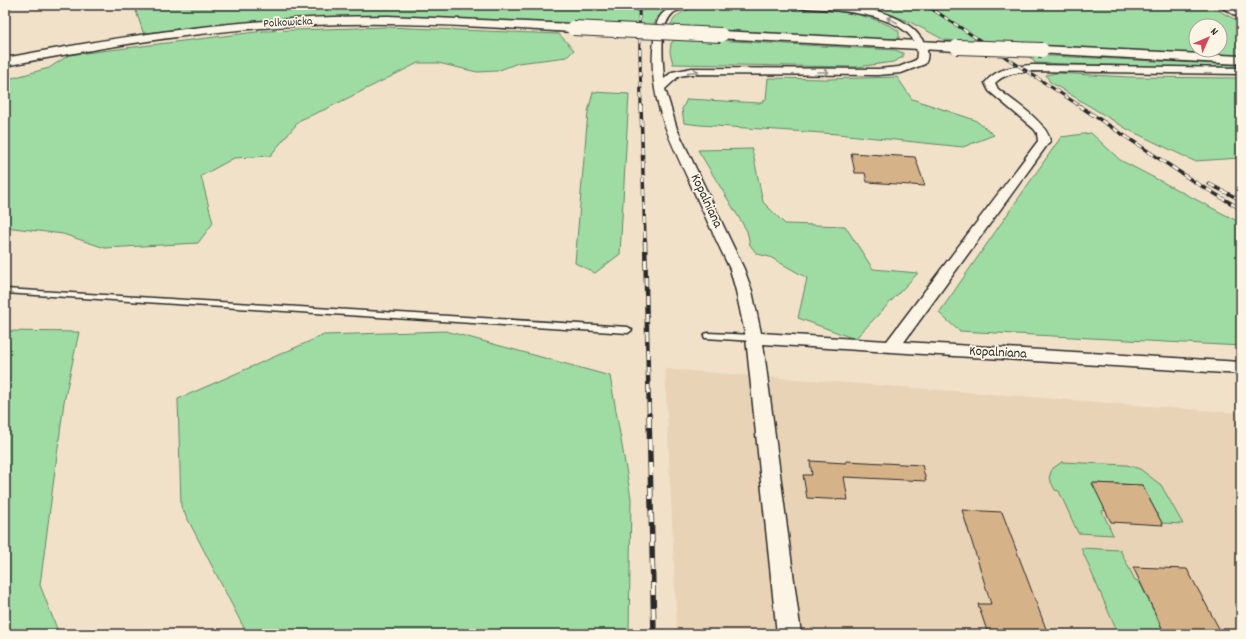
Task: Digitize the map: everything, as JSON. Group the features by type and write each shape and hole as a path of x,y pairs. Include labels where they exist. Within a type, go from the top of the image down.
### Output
{"main road":[{"path":"1224,5 1241,15"},
{"name":"Polkowicka","path":"5,62 156,35 277,23 366,20 463,22 1241,60"}],"street":[{"name":"Kopalniana","path":"688,5 671,10 661,21 658,48 659,88 671,129 737,269 744,291 754,338 789,634"},
{"path":"659,88 676,74 692,71 878,72 901,70 921,62 923,54 917,35 890,18 845,7 801,5"},
{"path":"891,347 1044,141 1043,133 1038,126 994,91 990,83 996,76 1006,71 1033,68 1241,71"},
{"name":"Kopalniana","path":"754,338 1241,368"}],"lane":[{"path":"5,291 628,330"},
{"path":"708,336 754,338"}],"shaded area":[{"path":"665,369 1241,413 1241,634 677,634"}],"green space":[{"path":"134,5 684,5 666,11 656,18 654,28 311,18 191,27 149,33 143,32"},
{"path":"844,5 1209,5 1241,23 1241,57 1228,56 1228,18 1188,18 1188,54 944,40 908,21 872,9"},
{"path":"709,6 807,8 858,15 881,22 899,31 899,38 883,40 670,27 680,13 691,9"},
{"path":"386,27 559,34 574,50 567,57 518,63 497,71 477,72 438,63 418,63 326,109 300,120 270,156 234,158 201,176 213,223 198,243 105,248 63,234 5,227 5,80 49,68 69,55 264,31"},
{"path":"678,38 895,50 903,53 903,57 893,62 857,67 673,64 670,52 671,43"},
{"path":"1028,55 1241,65 1241,69 1035,63"},
{"path":"1056,73 1129,77 1241,78 1241,158 1194,161 1127,129 1050,82 1046,75"},
{"path":"897,77 912,99 975,120 994,135 963,147 838,134 684,123 682,109 687,99 760,103 766,99 768,78 828,79"},
{"path":"593,92 629,94 620,254 595,273 575,263 588,112"},
{"path":"1091,133 1120,160 1241,223 1241,346 959,331 939,313 1061,137"},
{"path":"752,149 763,202 785,224 845,226 873,269 918,273 855,339 798,318 807,278 770,257 757,254 750,245 747,231 698,150"},
{"path":"5,331 79,332 64,402 40,585 59,634 5,634"},
{"path":"446,331 610,376 631,498 629,634 247,634 181,506 178,399 324,335"},
{"path":"1062,462 1127,465 1140,469 1161,485 1183,524 1162,523 1142,485 1093,483 1106,510 1102,511 1113,535 1078,533 1059,491 1055,490 1049,478 1052,469"},
{"path":"1081,548 1120,550 1135,580 1139,581 1165,634 1118,634"}],"building":[{"path":"851,153 915,157 925,186 867,182 865,173 855,173"},
{"path":"810,461 846,463 846,461 922,465 926,481 844,477 848,500 807,498 803,475 812,475"},
{"path":"1092,483 1142,485 1163,525 1111,522"},
{"path":"962,510 1002,512 1048,634 988,634 978,604 991,604"},
{"path":"1133,567 1187,569 1222,634 1165,634"}],"railway":[{"path":"639,5 641,106"},
{"path":"926,5 1080,106"},
{"path":"641,105 645,242"},
{"path":"1078,105 1193,181 1241,209"},
{"path":"1209,184 1241,200"},
{"path":"645,241 649,416"},
{"path":"649,415 654,634"}]}
